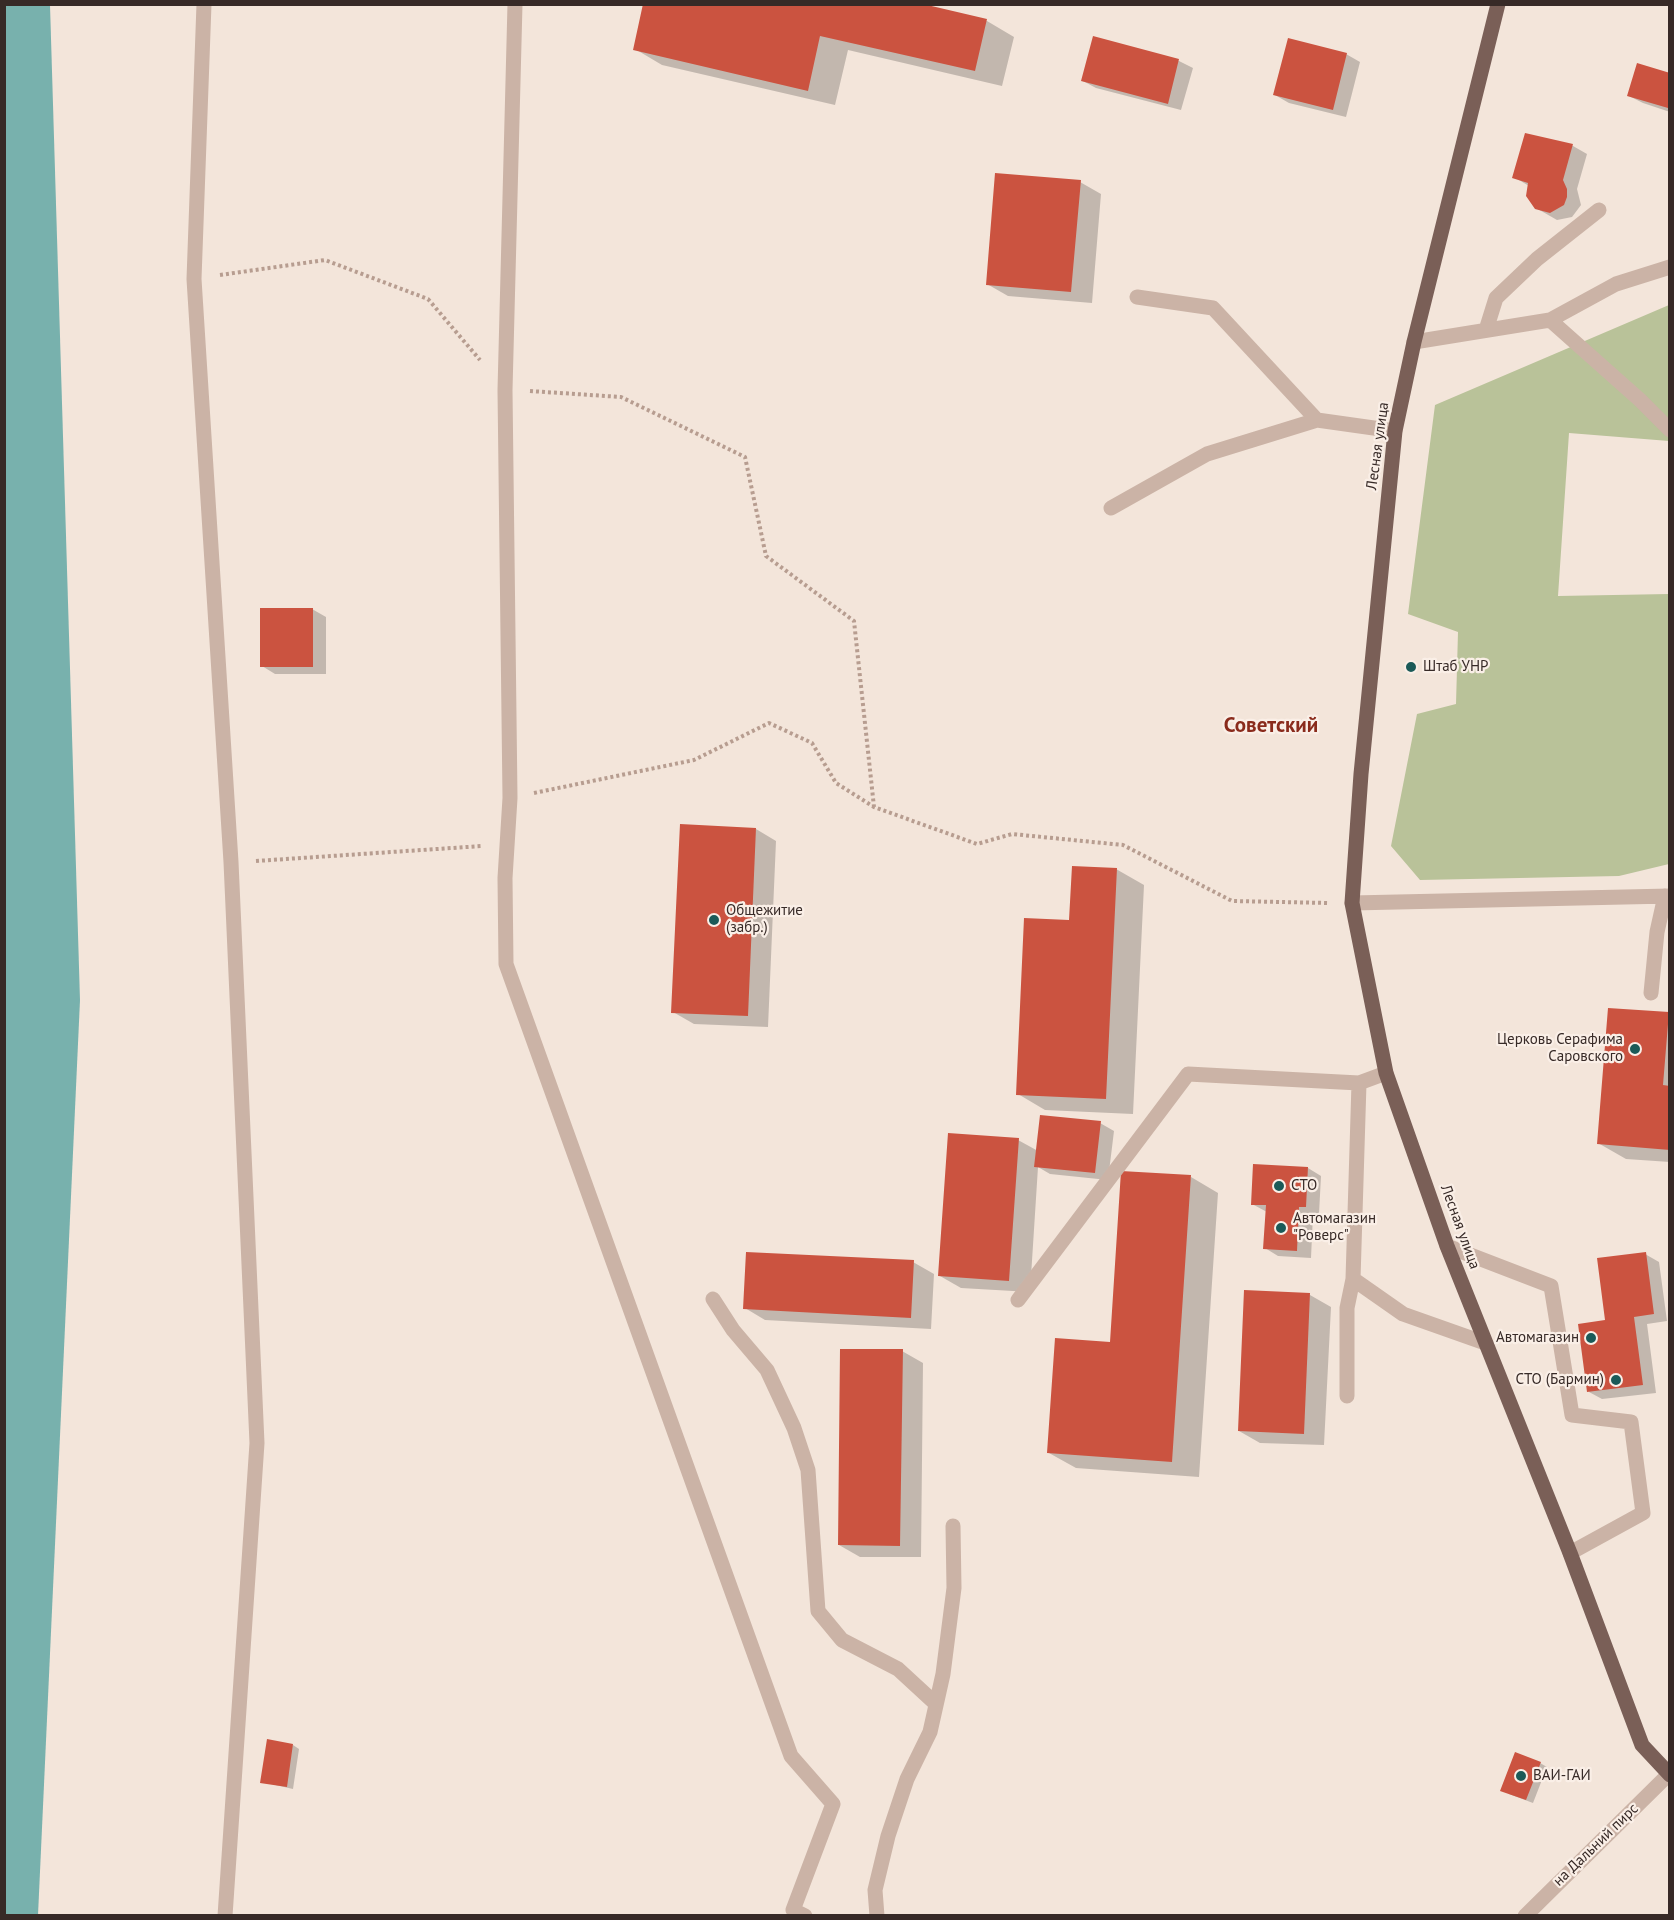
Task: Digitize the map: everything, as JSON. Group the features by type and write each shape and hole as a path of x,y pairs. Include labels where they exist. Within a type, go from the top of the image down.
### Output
{"main road":[{"name":"Лесная улица","path":"1498,4 1414,342 1395,431 1361,774 1352,903 1386,1073 1446,1245 1570,1553 1642,1745 1669,1775"}],"street":[{"path":"204,4 194,279 231,862 257,1443 225,1916"},
{"path":"515,4 505,390 510,798 505,878 506,964 791,1756 833,1804 793,1910 805,1916"},
{"path":"1486,330 1496,298 1537,259 1599,210"},
{"path":"1414,342 1550,320 1616,284 1670,267"},
{"path":"1137,297 1213,308 1317,420"},
{"path":"1550,320 1640,400 1670,430"},
{"path":"1111,508 1207,454 1317,420 1395,431"},
{"path":"1352,903 1667,896 1657,932 1651,993"},
{"path":"1018,1300 1188,1074 1359,1083 1386,1073"},
{"path":"1347,1396 1347,1308 1353,1280 1359,1083"},
{"path":"1446,1245 1551,1286 1572,1415 1631,1422 1643,1513 1570,1553"},
{"path":"1353,1280 1403,1314 1485,1342"},
{"path":"712,1299 732,1330 767,1370 794,1428 808,1470 818,1611 842,1640 898,1669 936,1704"},
{"path":"877,1916 875,1890 888,1836 908,1779 930,1732 943,1674 954,1588 953,1526"},
{"name":"на Дальний пирс","path":"1525,1916 1669,1775"}],"path":[{"path":"194,279 325,260 428,299 505,390 621,397 745,457 766,556 854,621 874,807"},
{"path":"510,798 694,760 769,723 812,743 836,783 874,807 977,844 1012,834 1123,846 1232,901 1352,903"},
{"path":"231,862 481,847 487,837"}],"green space":[{"path":"1669,305 1669,441 1569,433 1558,596 1669,594 1669,864 1619,876 1420,880 1391,846 1417,714 1456,704 1458,632 1408,614 1435,405"}],"water":[{"path":"4,5 50,5 80,1000 38,1915 5,1916"}],"building":[{"path":"643,4 923,4 987,19 975,71 820,36 808,91 633,50"},
{"path":"1093,36 1179,59 1168,104 1081,81"},
{"path":"1288,38 1347,53 1333,110 1273,95"},
{"path":"1637,63 1670,73 1668,108 1627,96"},
{"path":"1525,133 1573,144 1563,180 1567,189 1567,197 1564,205 1550,213 1535,209 1526,196 1528,183 1512,178"},
{"path":"995,173 1081,180 1071,292 986,285"},
{"path":"260,608 313,608 313,667 260,667"},
{"name":"Общежитие (забр.)","path":"680,824 756,828 748,1016 671,1013"},
{"path":"1072,866 1117,868 1106,1099 1016,1095 1024,918 1069,920"},
{"name":"Церковь Серафима Саровского","path":"1608,1008 1669,1012 1663,1085 1670,1086 1670,1150 1597,1144"},
{"path":"1040,1115 1101,1121 1095,1173 1034,1167"},
{"path":"948,1133 1019,1138 1009,1281 938,1276"},
{"name":"СТО","path":"1253,1164 1308,1167 1306,1207 1299,1207 1297,1251 1263,1249 1266,1205 1251,1205"},
{"path":"1121,1171 1191,1175 1172,1462 1047,1453 1055,1338 1110,1342"},
{"path":"746,1252 914,1260 911,1318 743,1309"},
{"path":"1646,1252 1654,1314 1634,1317 1643,1385 1587,1392 1578,1324 1605,1320 1597,1258"},
{"path":"1244,1290 1310,1293 1304,1434 1238,1431"},
{"path":"840,1349 903,1349 900,1546 838,1545"},
{"path":"267,1739 293,1744 287,1787 260,1783"},
{"name":"ВАИ-ГАИ","path":"1515,1752 1541,1762 1526,1800 1500,1791"}],"place":[{"name":"Штаб УНР","path":"1411,667"},
{"name":"Общежитие (забр.)","path":"714,920"},
{"name":"Церковь Серафима Саровского","path":"1635,1049"},
{"name":"СТО","path":"1279,1186"},
{"name":"Автомагазин \"Роверс\"","path":"1281,1228"},
{"name":"Автомагазин","path":"1591,1338"},
{"name":"СТО (Бармин)","path":"1616,1380"},
{"name":"ВАИ-ГАИ","path":"1521,1776"}],"district":[{"name":"Советский","path":"1271,726"}]}
